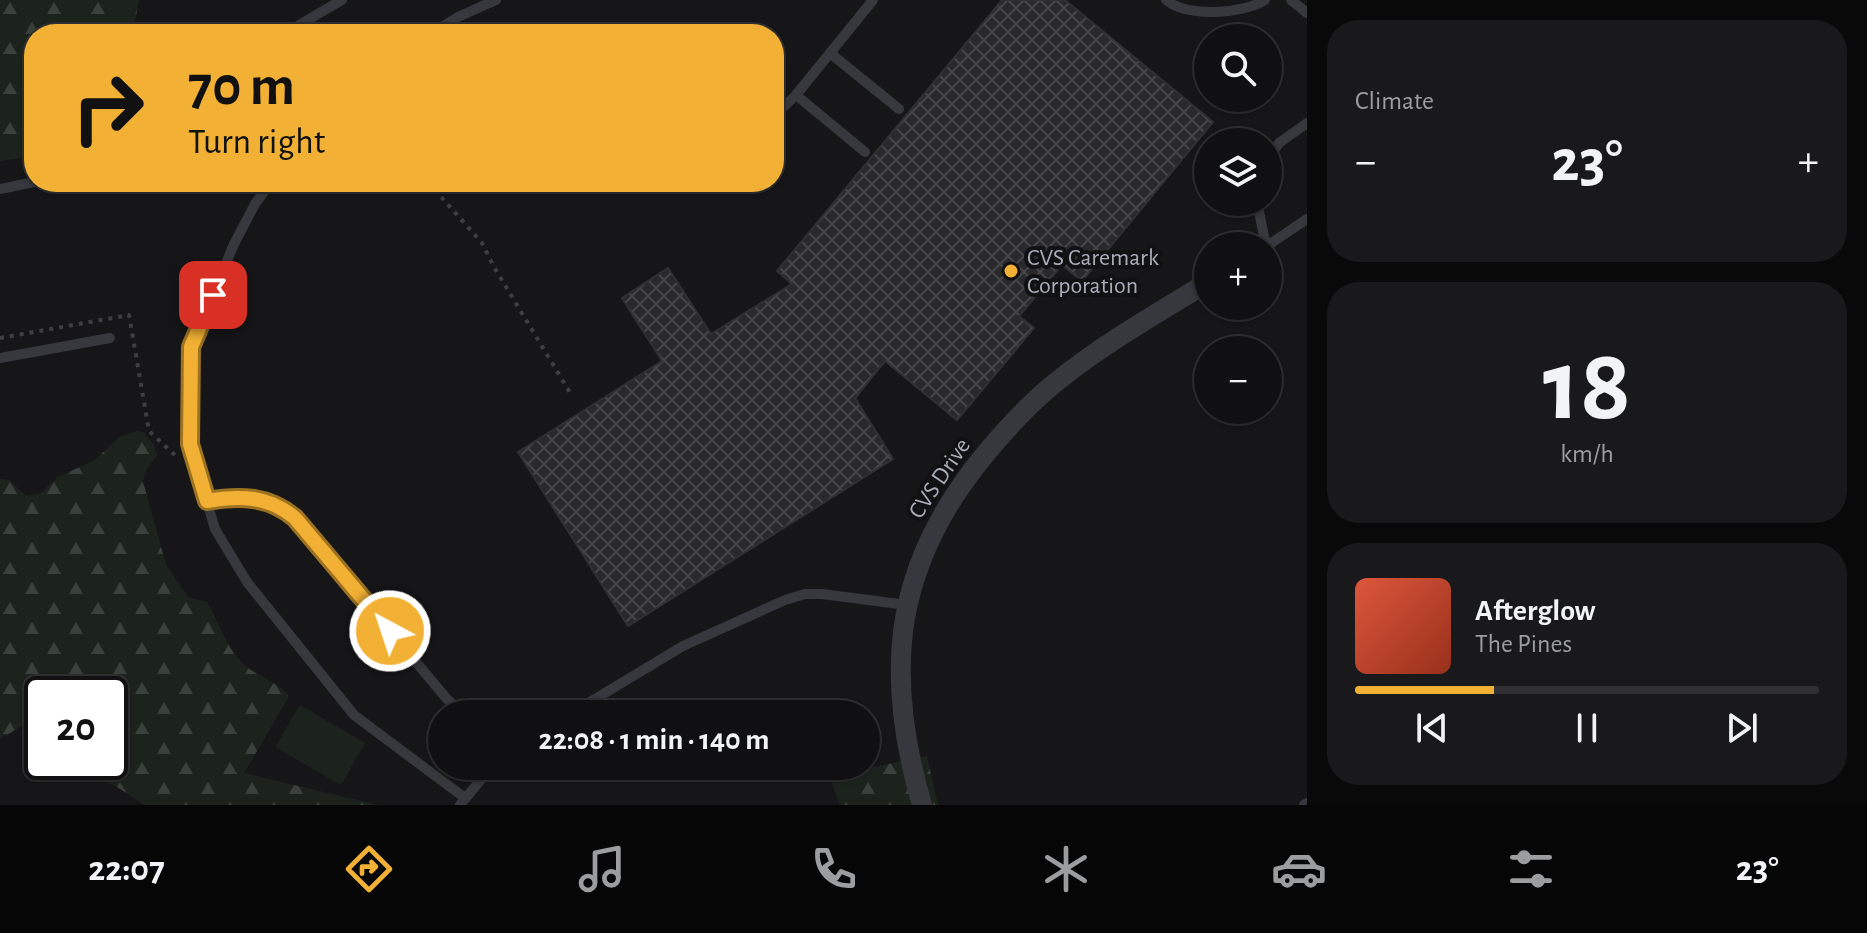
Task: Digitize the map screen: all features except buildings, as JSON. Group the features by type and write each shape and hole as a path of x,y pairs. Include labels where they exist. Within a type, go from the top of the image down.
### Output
{"street":[{"name":"CVS Drive","path":"922,805 910,758 902,694 902,649 907,605 919,561 943,513 977,464 1015,420 1054,383 1194,291"}],"lane":[{"path":"301,24 342,0"},
{"path":"447,24 496,0"},
{"path":"784,106 873,0"},
{"path":"1166,0 1173,6 1211,12 1251,9 1265,0"},
{"path":"1291,0 1307,13"},
{"path":"830,53 899,109"},
{"path":"796,95 865,152"},
{"path":"1282,141 1307,123"},
{"path":"0,189 24,184"},
{"path":"264,192 234,244 191,347 190,444 215,529 247,582 354,715 462,801 480,780"},
{"path":"1282,235 1307,219"},
{"path":"0,358 110,338"},
{"path":"207,501 252,497 282,507 295,518 448,700"},
{"path":"593,700 683,646 785,600 805,594 822,594 907,605"}],"path":[{"path":"437,192 482,243 572,396"},
{"path":"0,338 129,315 149,431 200,478"}],"green space":[{"path":"0,0 139,0 135,24 24,24 24,157 0,161"},
{"path":"143,432 154,445 157,455 146,470 143,481 166,565 188,597 207,602 240,661 289,696 244,773 378,805 145,805 101,780 128,780 128,676 24,676 24,725 0,739 0,479 9,480 26,496 41,493 58,477 95,460 119,437"},
{"path":"300,705 365,743 341,785 275,747"},
{"path":"927,756 938,805 840,805 831,780 880,780 880,766"}],"place":[{"name":"CVS Caremark Corporation","path":"1011,271"}],"route":[{"path":"213,295 191,347 190,444 207,501 252,497 282,507 295,518 390,631"}]}
